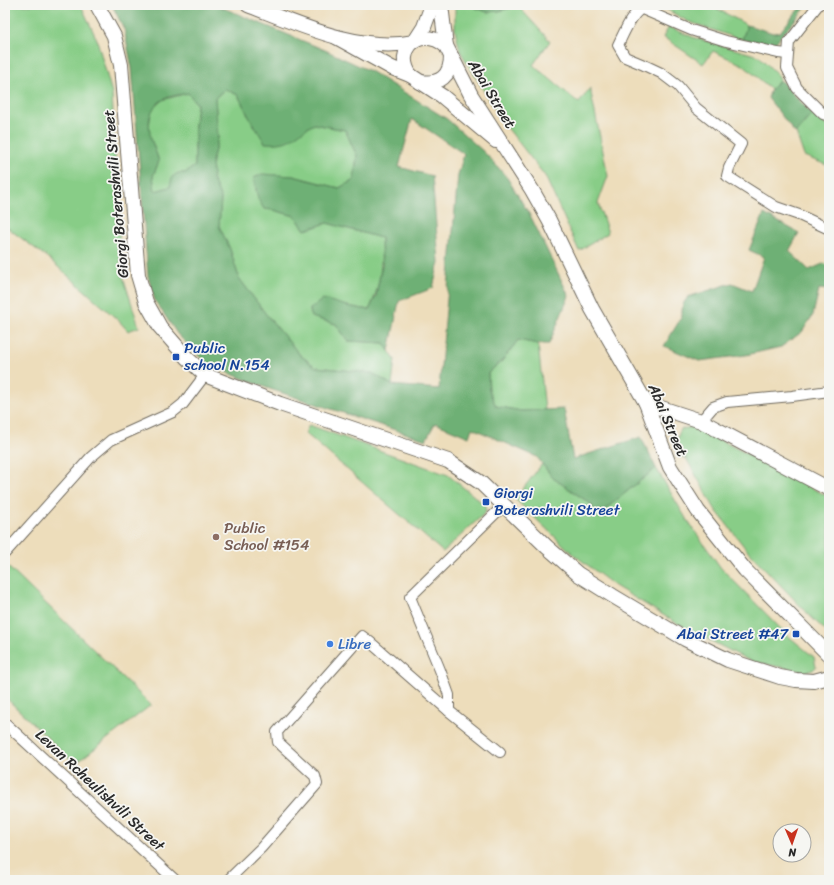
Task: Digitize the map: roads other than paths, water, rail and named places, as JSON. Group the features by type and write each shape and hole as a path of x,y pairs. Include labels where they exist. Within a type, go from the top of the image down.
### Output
{"street":[{"name":"Giorgi Boterashvili Street","path":"97,5 114,36 121,65 138,275 146,302 160,327 187,358 205,375 280,404 448,461 481,483 547,547 578,574 685,639 728,660 780,677 796,680 814,681 829,677"},
{"path":"248,5 336,37 379,44 403,44 414,41 423,38 431,37 440,40 448,51 451,64 443,78 428,84 415,79 405,66 404,58 407,50 414,41 424,27 432,5"},
{"name":"Abai Street","path":"441,5 448,51 471,95 532,190 549,220 592,309 646,403 670,468 698,512 745,570 829,655"},
{"path":"818,5 789,42 787,68 797,88 824,114 829,116"},
{"path":"787,54 719,39 691,30 642,9 638,10 618,44 625,57 661,73 678,86 696,108 741,144 729,168 727,176 776,207 799,215 829,229"},
{"name":"Abai Street","path":"336,37 415,79 442,96 505,149"},
{"path":"5,553 92,456 111,440 173,412 183,404 205,375"},
{"path":"701,421 713,407 727,402 829,391"},
{"path":"646,403 701,421 829,489"},
{"path":"449,711 449,695 410,597 504,505"},
{"path":"228,880 261,848 317,784 315,776 278,742 277,732 362,636 449,711 500,752"},
{"name":"Levan Rcheulishvili Street","path":"5,723 175,880"}],"place":[{"name":"Public school N.154","path":"176,357"},
{"name":"Giorgi Boterashvili Street","path":"486,502"},
{"name":"Public School #154","path":"216,537"},
{"name":"Abai Street #47","path":"796,634"},
{"name":"Libre","path":"330,644"}]}
